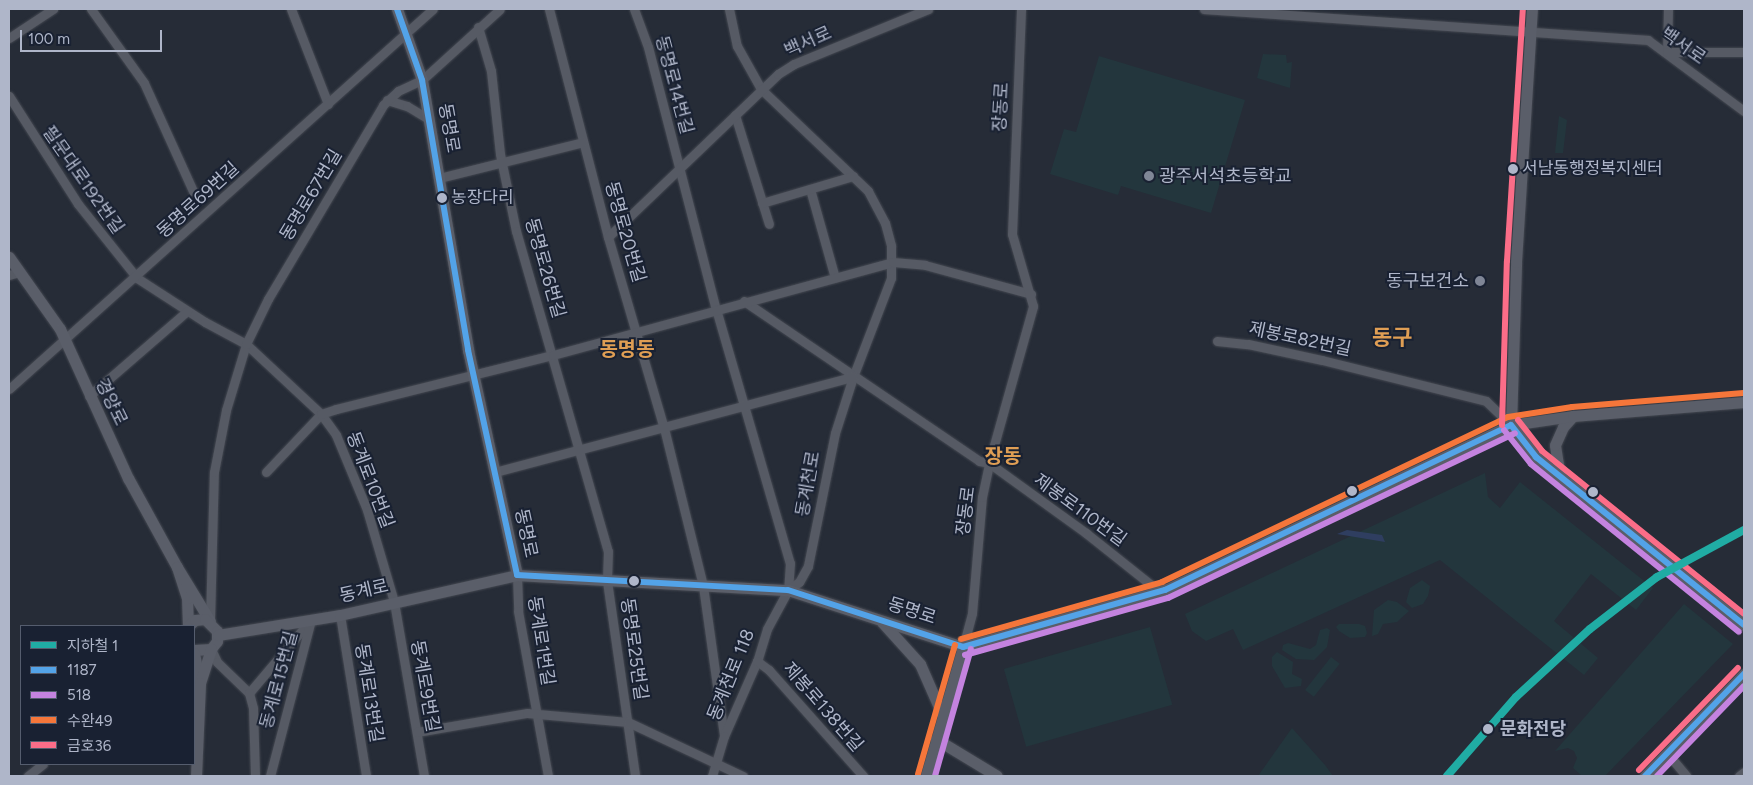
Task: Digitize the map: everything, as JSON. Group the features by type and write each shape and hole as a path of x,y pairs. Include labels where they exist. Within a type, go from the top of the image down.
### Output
{"street":[{"path":"9,38 53,9"},
{"path":"90,9 144,83 193,191"},
{"path":"291,9 328,104"},
{"name":"동명로","path":"397,9 422,80 474,375 517,575 788,590 963,647"},
{"name":"동명로69번길","path":"9,389 63,340 137,278 433,9"},
{"path":"422,80 500,9"},
{"name":"동명로20번길","path":"548,9 608,238 664,428 703,586"},
{"name":"동명로14번길","path":"634,9 648,47 716,308 790,563 788,590"},
{"name":"동계천로","path":"730,9 737,46 761,89 786,116 853,176 877,204 885,223 893,262 891,278 853,377 828,461 808,566 799,582 788,590"},
{"name":"백서로","path":"761,89 794,64 928,9"},
{"name":"장동로","path":"963,647 972,613 982,497 989,463 1033,306 1012,234 1021,9"},
{"name":"백서로","path":"1204,9 1648,40 1667,52 1744,111"},
{"path":"1532,9 1516,262 1511,425 1525,447 1744,625"},
{"path":"1668,9 1667,52 1744,52"},
{"name":"동명로26번길","path":"478,27 492,71 501,164 516,231 608,551 607,581"},
{"name":"동명로67번길","path":"210,621 214,472 226,410 246,344 277,283 387,100 422,80"},
{"path":"608,238 680,170 761,89"},
{"name":"필문대로192번길","path":"9,96 78,204 137,278 187,311"},
{"path":"387,100 407,106 429,119"},
{"path":"735,115 769,224"},
{"path":"439,178 583,142"},
{"path":"762,203 853,176"},
{"path":"810,189 835,278"},
{"name":"경양로","path":"9,257 14,273 60,328 63,340 128,478 177,567 218,635"},
{"path":"266,472 321,414 553,355 716,308 893,262 925,265 1031,294"},
{"path":"744,301 853,377"},
{"path":"89,396 187,311 246,344"},
{"name":"제봉로82번길","path":"1217,341 1248,344 1322,360 1486,401 1511,425"},
{"name":"동계로10번길","path":"246,344 321,414 351,466 394,602"},
{"path":"495,472 744,408 853,377"},
{"name":"제봉로110번길","path":"853,377 979,461 989,463 1086,533 1160,592"},
{"path":"926,776 942,714 963,647 1160,592 1511,425 1573,416 1744,402"},
{"path":"1560,477 1555,445 1563,427 1573,416"},
{"name":"경양로","path":"177,567 187,598 188,625"},
{"name":"동계로","path":"218,635 340,615 517,575"},
{"name":"동계로1번길","path":"517,575 518,611 548,776"},
{"name":"동명로25번길","path":"607,581 634,776"},
{"path":"703,586 724,736"},
{"name":"동계천로 118","path":"712,776 714,760 758,661 768,628 788,590"},
{"name":"동계로9번길","path":"394,602 424,776"},
{"name":"동계로13번길","path":"340,615 366,776"},
{"path":"879,619 920,664 942,714"},
{"name":"경양로","path":"189,625 195,620 210,621"},
{"name":"동계로15번길","path":"255,776 253,708 249,693 311,620"},
{"name":"동계로15번길","path":"270,776 311,620"},
{"path":"200,683 218,635"},
{"path":"211,650 217,662 249,693"},
{"path":"195,651 211,650"},
{"path":"195,656 200,683 196,776"},
{"name":"제봉로138번길","path":"758,661 769,670 863,776"},
{"path":"1645,776 1744,674"},
{"name":"동명로25번길","path":"537,713 628,722 714,760 743,776"},
{"name":"동계로1번길","path":"417,732 537,713"},
{"path":"936,739 997,776"},
{"path":"1667,754 1686,776"},
{"path":"28,776 42,765"},
{"path":"1739,776 1744,772"}],"shaded area":[{"path":"1263,54 1286,55 1287,63 1292,62 1290,88 1257,78"},
{"path":"1099,56 1245,100 1211,213 1121,186 1118,195 1050,174 1064,129 1076,132"},
{"path":"1559,116 1567,120 1563,153 1555,153"},
{"path":"1485,473 1488,497 1500,508 1520,482 1653,588 1636,610 1591,574 1554,621 1598,658 1584,675 1440,560 1243,650 1233,629 1206,641 1192,631 1185,614"},
{"path":"1422,580 1430,586 1428,596 1423,604 1412,608 1406,602 1410,588"},
{"path":"1388,600 1397,602 1409,611 1397,622 1383,624 1378,634 1372,636 1374,610"},
{"path":"1684,604 1733,644 1605,776 1582,776 1573,768 1577,758 1574,751 1568,748 1555,751"},
{"path":"1339,624 1359,624 1365,626 1367,633 1365,637 1350,638 1339,631 1336,627"},
{"path":"1150,627 1172,705 1026,747 1004,669"},
{"path":"1327,628 1330,630 1327,647 1314,660 1296,659 1282,650 1283,645 1288,643 1310,649 1316,645 1320,630"},
{"path":"1277,652 1293,662 1292,674 1302,679 1301,686 1285,688 1272,666 1272,657"},
{"path":"1331,657 1340,664 1314,697 1305,690"},
{"path":"1292,728 1325,765 1333,776 1258,776"}],"water":[{"path":"1347,530 1382,535 1385,542 1337,534"}],"metro line":[{"name":"1","path":"1447,776 1516,697 1590,629 1657,577 1744,530"}],"transit line":[{"name":"1187","path":"397,9 422,80 468,350 517,575"},
{"name":"금호36","path":"1502,425 1507,261 1523,9"},
{"name":"수완49","path":"961,639 1162,582 1508,417 1572,407 1743,393"},
{"name":"금호36","path":"1518,420 1542,451 1744,614"},
{"name":"1187","path":"1511,425 1536,457 1744,625"},
{"name":"1187","path":"517,575 788,590 963,647 1165,590 1511,425"},
{"name":"518","path":"1504,430 1531,464 1739,632"},
{"name":"518","path":"965,655 1168,598 1515,433"},
{"name":"수완49","path":"918,774 955,645"},
{"name":"518","path":"935,776 971,649"},
{"name":"금호36","path":"1639,770 1738,668"},
{"name":"1187","path":"1645,776 1744,674"},
{"name":"518","path":"1657,776 1744,686"}],"place":[{"name":"서남동행정복지센터","path":"1513,169"},
{"name":"광주서석초등학교","path":"1149,176"},
{"name":"농장다리","path":"442,198"},
{"name":"동구보건소","path":"1480,281"},
{"name":"문화전당","path":"1488,729"}],"district":[{"name":"동구","path":"1392,338"},
{"name":"동명동","path":"627,349"},
{"name":"장동","path":"1003,456"}]}
